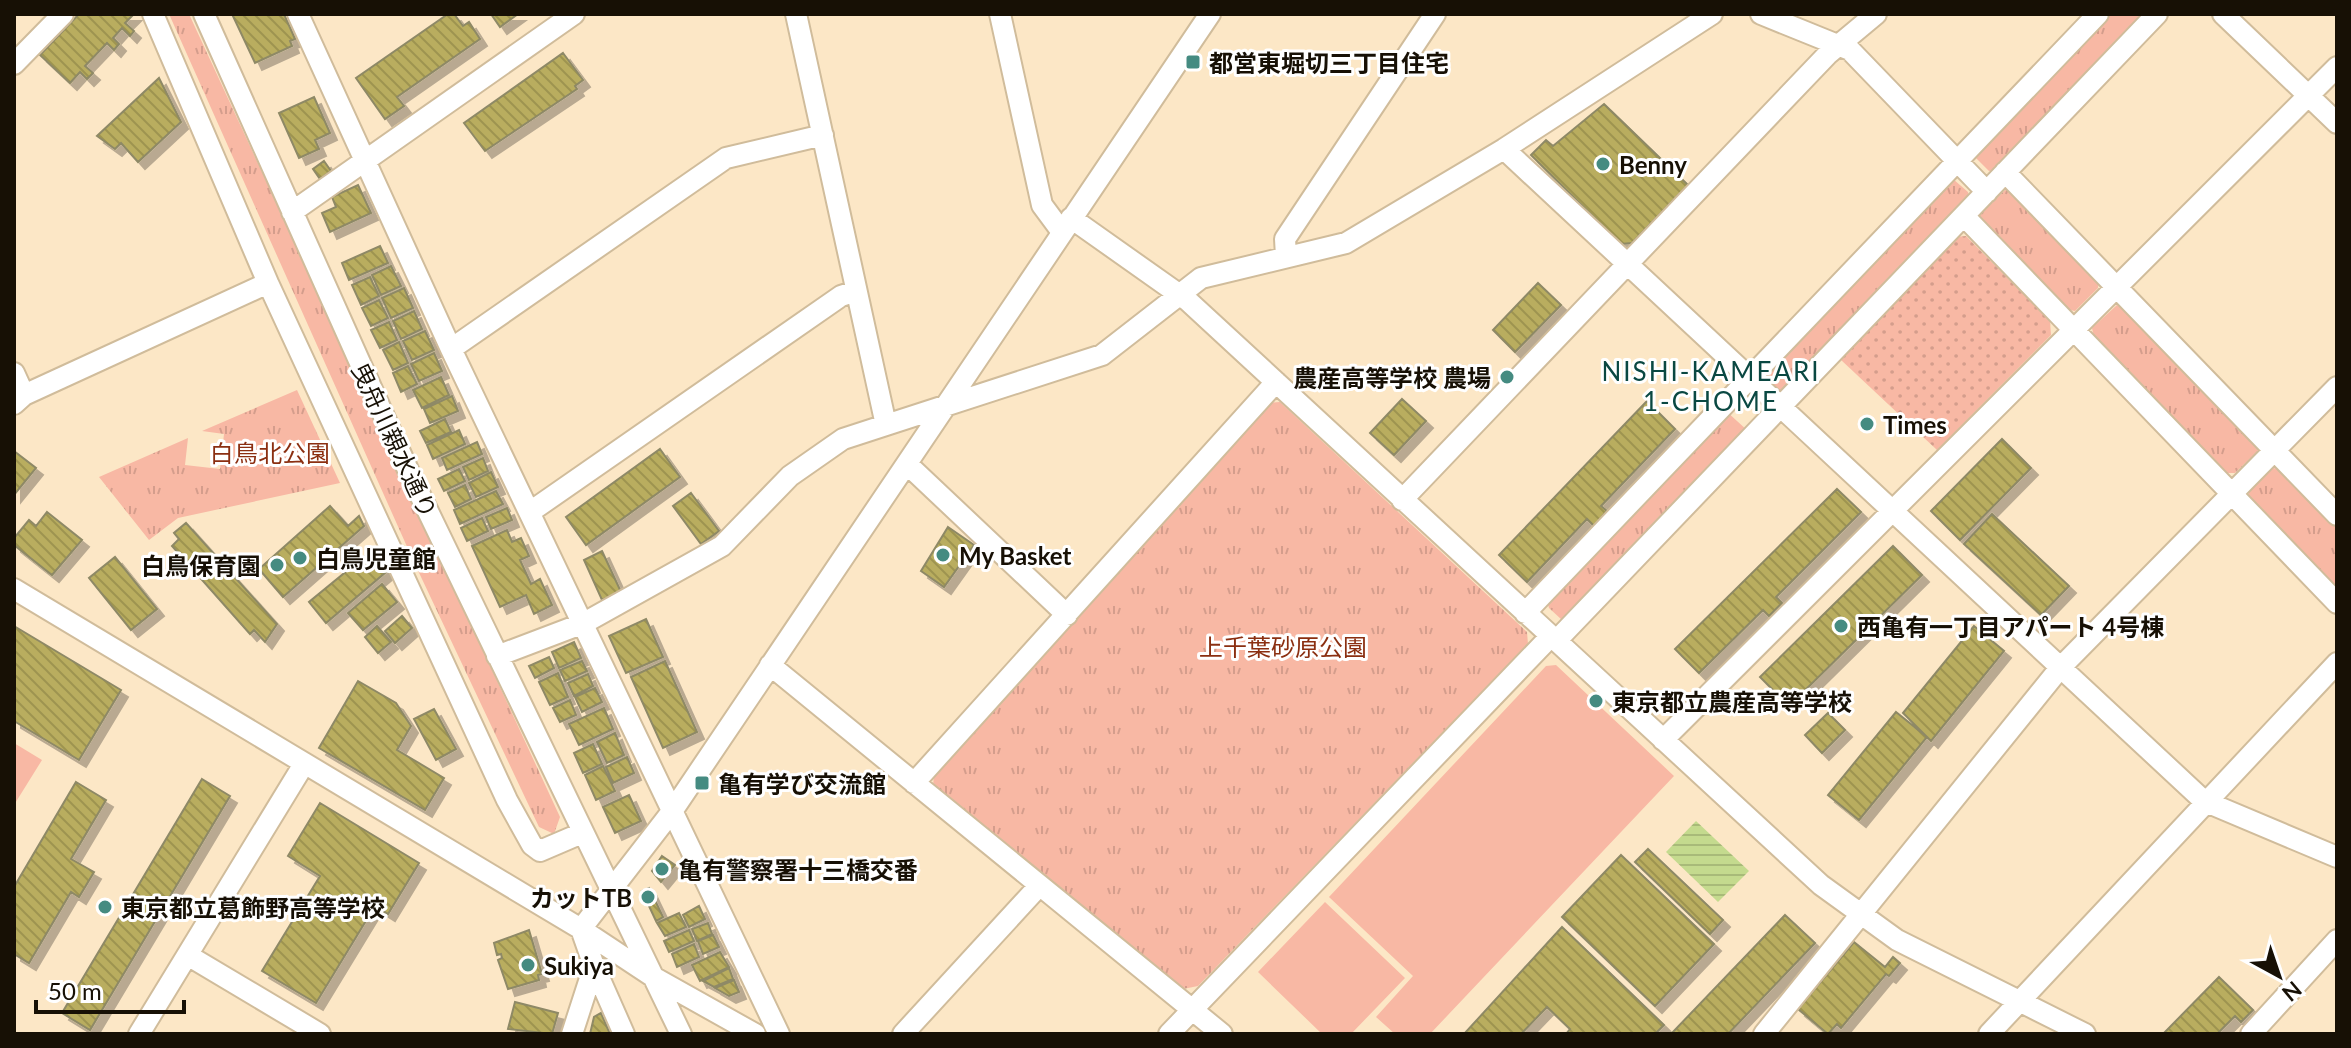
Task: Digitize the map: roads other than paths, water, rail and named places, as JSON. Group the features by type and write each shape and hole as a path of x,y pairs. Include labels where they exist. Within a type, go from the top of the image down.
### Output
{"street":[{"path":"14,64 63,14"},
{"path":"153,14 268,283 437,651 532,845 540,851 582,833"},
{"name":"曳舟川親水通り","path":"204,14 497,656 681,1034"},
{"path":"298,14 451,349 779,1034"},
{"path":"292,212 574,14"},
{"path":"796,14 886,425"},
{"path":"1000,14 1042,205 1067,225 1179,293 1663,740 1860,916 1897,940 2085,1034"},
{"path":"581,929 673,810 1210,14"},
{"path":"1286,256 1285,239 1435,14"},
{"path":"497,656 584,623 722,546 790,476 843,439 1102,355 1201,278 1346,243 1504,149 1712,14"},
{"path":"1761,14 1850,50 1987,192"},
{"path":"1402,500 1839,45 1876,14"},
{"path":"1525,613 2098,14"},
{"path":"1169,1034 1780,407 2157,14"},
{"path":"2223,14 2337,123"},
{"path":"1663,740 2337,67"},
{"path":"451,349 726,158 823,135"},
{"path":"1504,149 2204,801 2337,857"},
{"path":"2005,172 2337,515"},
{"path":"1964,216 2337,603"},
{"path":"14,373 19,400 268,283"},
{"path":"530,512 841,296 856,291"},
{"path":"914,783 1276,382"},
{"path":"1764,1034 2060,668 2337,387"},
{"path":"907,464 1067,615"},
{"path":"14,589 581,929 655,978 755,1034"},
{"path":"1989,1034 2204,801 2337,663"},
{"path":"770,665 1222,1034"},
{"path":"139,1034 304,764"},
{"path":"903,1034 1039,886"},
{"path":"581,929 624,1034"},
{"path":"2251,1034 2337,940"},
{"path":"189,956 320,1034"},
{"path":"572,1034 594,966"}],"place":[{"name":"都営東堀切三丁目住宅","path":"1193,62"},
{"name":"Benny","path":"1603,164"},
{"name":"農産高等学校 農場","path":"1507,377"},
{"name":"Times","path":"1867,424"},
{"name":"My Basket","path":"943,555"},
{"name":"白鳥児童館","path":"300,558"},
{"name":"白鳥保育園","path":"277,565"},
{"name":"西亀有一丁目アパート 4号棟","path":"1841,626"},
{"name":"東京都立農産高等学校","path":"1596,701"},
{"name":"亀有学び交流館","path":"702,783"},
{"name":"亀有警察署十三橋交番","path":"662,869"},
{"name":"カットTB","path":"648,897"},
{"name":"東京都立葛飾野高等学校","path":"105,907"},
{"name":"Sukiya","path":"528,965"}],"district":[{"name":"NISHI-KAMEARI 1-CHOME","path":"1711,386"}],"park label":[{"name":"白鳥北公園","path":"270,452"},
{"name":"上千葉砂原公園","path":"1283,646"}]}
